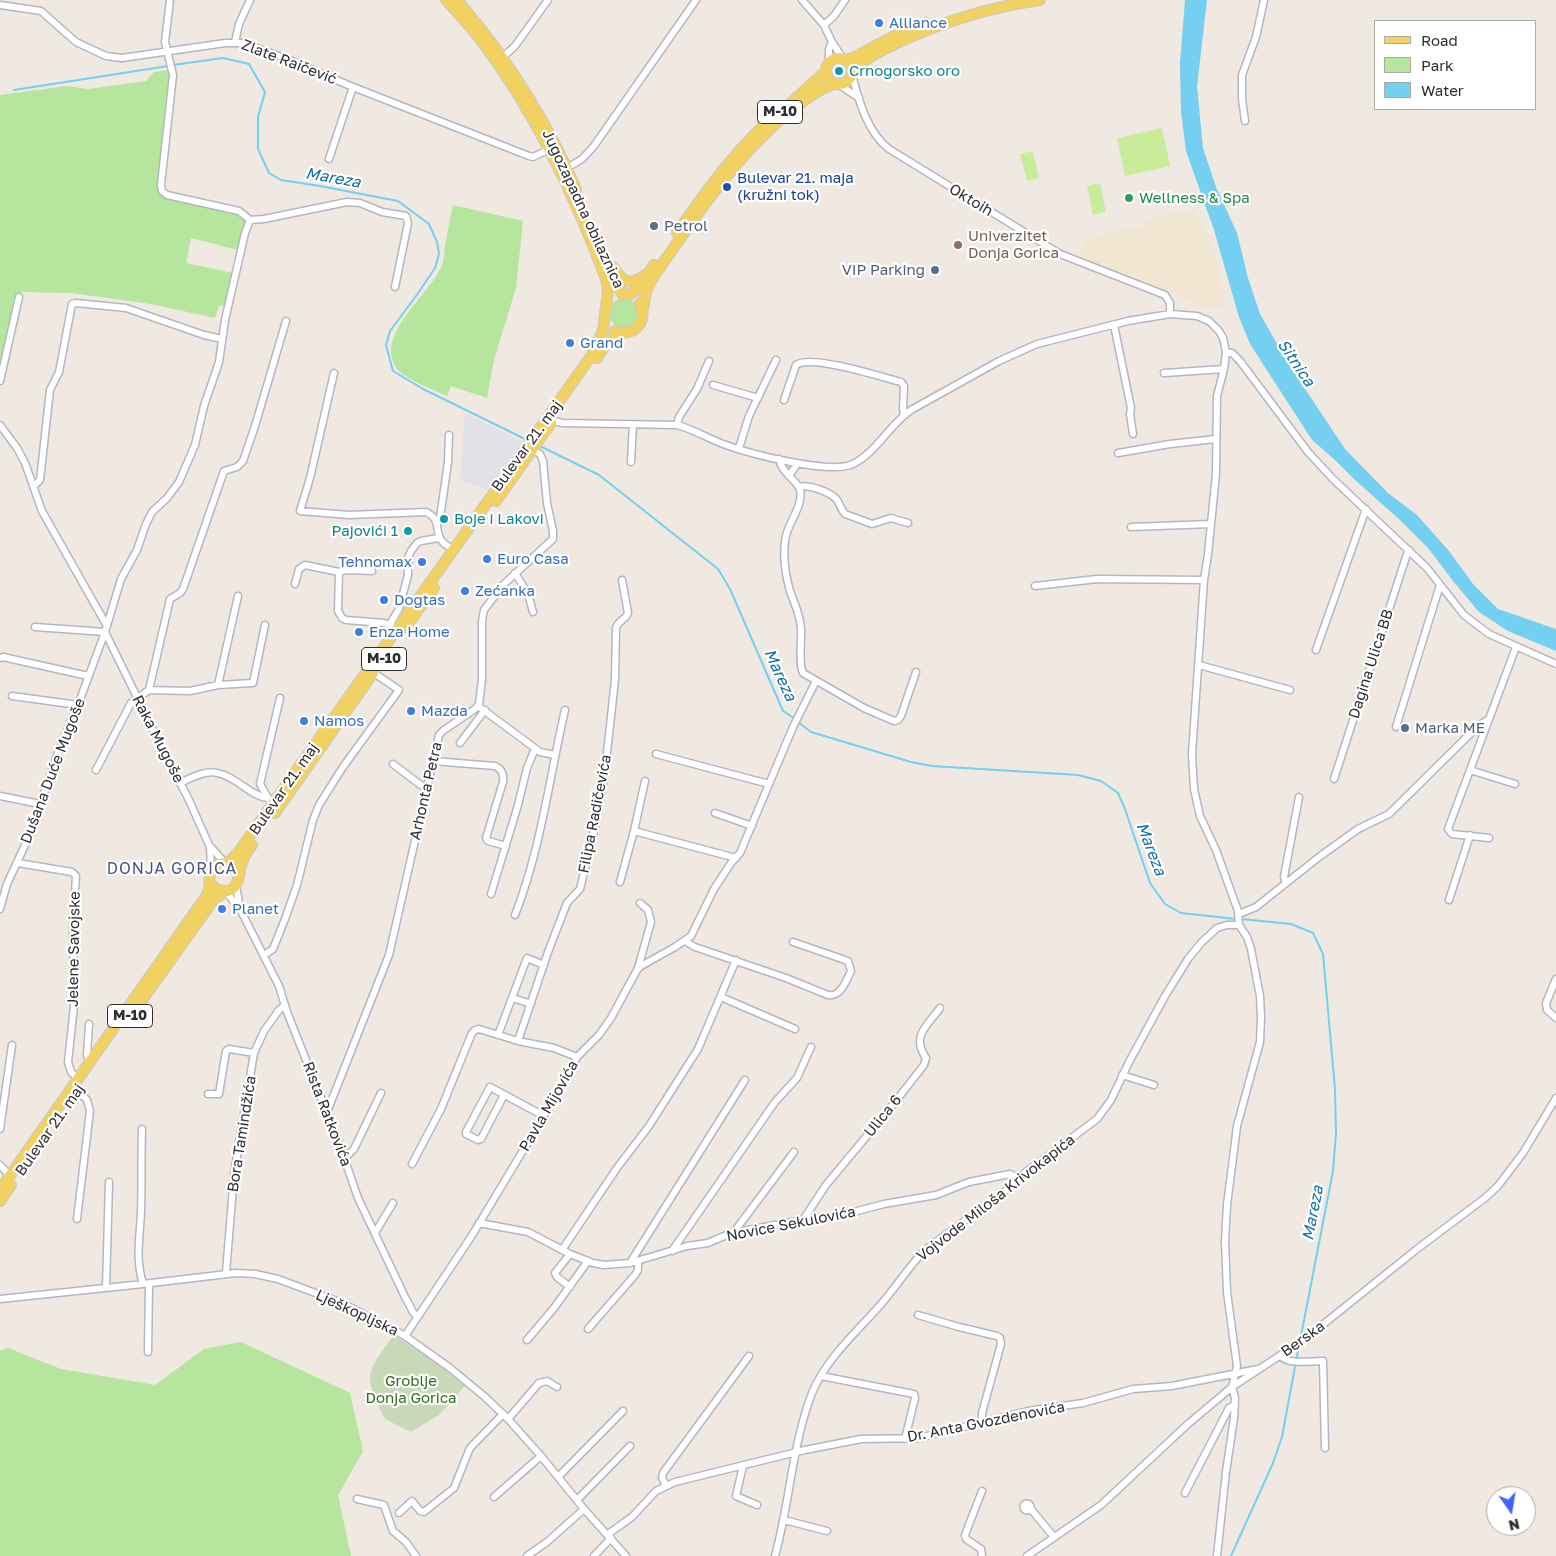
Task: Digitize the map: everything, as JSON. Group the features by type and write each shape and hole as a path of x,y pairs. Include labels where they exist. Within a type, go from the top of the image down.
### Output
{"main road":[{"name":"Jugozapadna obilaznica","path":"446,0 499,65 550,149 606,279 608,291 606,312"},
{"name":"Jugozapadna obilaznica","path":"458,0 503,57 540,116 566,168 616,284 626,295"},
{"name":"M-10","path":"606,312 613,298 636,290 705,194 737,155 770,120 809,88 836,59 853,58 892,37 927,23 962,11 1006,0"},
{"name":"M-10","path":"620,333 628,333 638,328 643,319 646,292 652,279 738,164 766,133 790,112 821,89 845,83 852,73 869,57 933,28 984,11 1040,0"},
{"path":"844,59 850,64 852,73"},
{"path":"827,67 828,79 836,84"},
{"path":"607,264 613,267 619,277 626,281 636,281 648,274"},
{"path":"626,295 638,300 643,309"},
{"path":"606,312 610,327 620,333"},
{"name":"Bulevar 21. maj","path":"0,1190 198,909 207,895 211,884 211,871 215,866 226,863 237,854 270,801 393,626 453,549 592,355 602,335 606,312"},
{"name":"Bulevar 21. maj","path":"0,1201 214,899 236,885 238,874 248,851 609,340 620,333"},
{"path":"226,863 234,867 238,874"},
{"path":"211,884 217,890 225,892"}],"street":[{"path":"170,0 165,42 172,66 162,191 167,195 240,211 250,220 264,219 347,202 360,203 382,212 406,216 408,223 395,287"},
{"path":"235,42 239,24 250,0"},
{"path":"503,57 515,46 548,0"},
{"path":"566,168 582,159 594,146 696,0"},
{"path":"802,0 824,25 832,42 844,59"},
{"path":"824,25 832,18 845,0"},
{"path":"1245,121 1242,99 1242,75 1256,36 1264,0"},
{"name":"Zlate Raičević","path":"0,5 40,11 76,42 112,57 122,58 235,42 242,43 287,59 352,87 529,156 534,157 550,149"},
{"path":"827,67 829,49 832,42"},
{"name":"Oktoih","path":"852,73 874,134 882,144 896,155 1060,254 1165,294 1170,304 1170,314"},
{"path":"836,84 860,99"},
{"path":"329,159 352,87"},
{"name":"Dušana Duće Mugoše","path":"0,909 7,884 31,832 57,755 78,705 122,579 137,550 152,512 167,498 179,482 196,445 204,406 219,362 232,287 250,220"},
{"path":"0,381 19,297"},
{"path":"35,486 40,480 50,390 59,372 72,304 126,308 204,335 222,339"},
{"path":"553,421 564,423 677,425 739,448 798,464 838,467 851,464 868,453 904,415 1026,347 1114,325 1170,314 1196,316 1209,321 1219,331 1223,338 1226,352 1217,396 1216,474 1204,580 1192,754 1194,790 1200,816 1216,850 1251,949 1260,996 1261,1017 1260,1042 1238,1126 1230,1170 1227,1206 1227,1292 1236,1356 1236,1374 1232,1387 1235,1395 1235,1405 1217,1556"},
{"path":"149,690 170,599 184,588 224,471 237,467 243,461 286,321"},
{"path":"1114,325 1131,408 1133,434"},
{"path":"1226,352 1232,353 1240,361 1308,452 1409,550 1460,611 1489,634 1556,664"},
{"path":"739,448 749,416 776,360"},
{"path":"677,425 679,417 697,389 709,361"},
{"path":"784,400 796,366 801,363 821,363 901,382 904,386 904,415"},
{"path":"1164,373 1224,369"},
{"path":"334,372 310,478 300,511 349,515 421,511 431,515 437,523 438,538 443,544 453,549"},
{"path":"713,384 758,398"},
{"path":"631,462 633,424"},
{"name":"Raka Mugoše","path":"0,425 17,448 35,486 40,506 46,518 96,605 136,698 180,783 209,845 226,863"},
{"path":"437,523 440,518 448,462 449,435"},
{"path":"1118,453 1170,444 1216,439"},
{"path":"533,450 540,454 543,461 547,502 554,536 551,542 515,572 498,590 483,615 482,675 478,706 540,752 555,756"},
{"path":"779,459 788,476 799,487 800,494 797,508 785,538 784,562 791,592 800,617 802,643 801,670 805,676 864,708 896,720 901,716 916,672"},
{"path":"788,476 798,464"},
{"path":"799,487 812,487 832,496 837,500 845,514 864,521 876,524 891,518 908,523"},
{"path":"1316,650 1366,508"},
{"path":"1132,527 1211,524"},
{"path":"339,572 338,611 342,618 393,626 408,574 408,558 411,551 421,541 438,538"},
{"name":"Dagina Ulica BB","path":"1334,779 1409,550"},
{"path":"295,584 299,569 305,565 339,572 346,570 372,571"},
{"path":"515,572 528,594 533,612"},
{"path":"1035,586 1097,579 1204,580"},
{"name":"Filipa Radičevića","path":"518,1041 567,903 580,889 595,827 604,778 609,735 616,628 628,613 622,580"},
{"path":"1396,728 1440,585"},
{"path":"218,685 238,596"},
{"path":"96,770 131,703 149,690 190,691 218,685 253,683 265,625"},
{"path":"35,627 106,629"},
{"path":"1489,838 1452,834 1448,829 1516,647"},
{"path":"0,658 3,657 88,676"},
{"path":"1199,665 1290,690"},
{"path":"264,955 273,949 297,885 313,820 319,805 343,767 399,690 374,672"},
{"path":"638,968 685,940 693,932 714,889 740,853 792,726 816,681"},
{"path":"12,696 78,705"},
{"path":"270,801 260,782 280,698"},
{"name":"Arhonta Petra","path":"327,1112 382,977 389,954 426,789 441,732 478,706"},
{"path":"460,742 484,710"},
{"path":"515,915 534,859 565,710"},
{"name":"Vojvode Miloša Krivokapića","path":"775,1556 804,1417 820,1376 834,1355 882,1304 916,1259 935,1242 1012,1186 1018,1178 1097,1119 1111,1100 1122,1075 1165,996 1201,943 1219,927 1239,919 1358,829 1388,814 1478,726 1489,719"},
{"path":"491,894 527,768 535,748"},
{"path":"656,754 769,784"},
{"path":"433,761 495,766 500,769 503,775 503,782 486,838 488,841 506,846"},
{"path":"393,764 426,789"},
{"path":"1470,770 1515,784"},
{"path":"180,783 206,772 216,772 270,801"},
{"path":"620,882 634,831 644,781"},
{"path":"0,796 40,804"},
{"path":"1286,882 1284,878 1298,797"},
{"path":"715,813 752,826"},
{"path":"634,831 736,858"},
{"path":"1449,900 1470,835"},
{"name":"Raka Mugoše","path":"209,845 211,871"},
{"name":"Jelene Savojske","path":"18,863 72,872 76,876 73,926 74,1006 68,1062 71,1072 79,1079"},
{"name":"Rista Ratkovića","path":"236,885 240,909"},
{"name":"Rista Ratkovića","path":"225,892 240,909 279,986 345,1158 358,1198 412,1312 417,1317"},
{"name":"Pavla Mijovića","path":"405,1336 479,1223 544,1116 577,1057 599,1035 611,1018 638,968 651,922 648,910 640,903"},
{"path":"685,940 695,947 786,978 830,996 838,994 850,971 848,961 793,942"},
{"path":"498,1035 527,958 544,965"},
{"path":"562,1250 617,1168 649,1126 698,1049 722,998 736,960"},
{"path":"1556,979 1546,1003 1546,1010 1556,1018"},
{"path":"513,998 530,1004"},
{"path":"722,998 795,1029"},
{"name":"Bora Tamindžića","path":"226,1273 234,1174 254,1053 264,1031 285,1004"},
{"name":"Ulica 6","path":"803,1220 826,1185 924,1065 926,1058 919,1046 920,1037 940,1008"},
{"path":"89,1024 87,1055 90,1063"},
{"path":"412,1164 441,1109 472,1033 475,1030 554,1048 577,1057"},
{"path":"0,1129 12,1045"},
{"path":"673,1251 775,1102 797,1078 811,1047"},
{"path":"208,1094 219,1094 225,1052 227,1050 254,1053"},
{"path":"1122,1075 1154,1084"},
{"path":"630,1263 746,1080"},
{"path":"504,1095 481,1139 478,1140 466,1134 490,1087 544,1116"},
{"path":"76,1219 90,1111 86,1100 78,1091"},
{"path":"345,1158 354,1149 381,1093"},
{"name":"Berska","path":"1026,1556 1101,1505 1188,1424 1232,1387 1305,1339 1395,1266 1486,1198 1498,1186 1523,1153 1556,1098"},
{"path":"142,1129 138,1249 139,1270 146,1284 148,1352"},
{"path":"736,1232 737,1228 794,1152"},
{"path":"0,1165 10,1176"},
{"name":"Novice Sekulovića","path":"479,1223 528,1232 570,1254 588,1261 604,1265 630,1263 686,1246 708,1244 736,1232 838,1216 884,1204 936,1194 969,1182 1010,1174 1018,1178"},
{"path":"106,1288 109,1182"},
{"path":"375,1233 393,1203"},
{"path":"570,1254 555,1273 557,1277 570,1287"},
{"path":"527,1340 570,1287 588,1261"},
{"path":"588,1329 635,1276 638,1270 638,1261"},
{"name":"Lješkopljska","path":"0,1299 146,1284 226,1273 255,1274 293,1284 342,1303 405,1336 450,1368 506,1416 626,1556"},
{"path":"918,1315 1000,1338 1001,1344 982,1412 982,1422"},
{"path":"666,1485 662,1478 663,1473 750,1356"},
{"path":"1280,1356 1283,1359 1297,1361 1323,1361 1325,1448"},
{"name":"Dr. Anta Gvozdenovića","path":"594,1556 610,1536 632,1517 654,1493 666,1485 860,1439 904,1439 932,1435 1028,1411 1083,1403 1133,1389 1172,1386 1261,1368"},
{"path":"820,1376 914,1394 915,1398 904,1439"},
{"path":"399,1513 412,1502 420,1512 424,1512 450,1492 470,1448 539,1383 547,1381 557,1388"},
{"path":"1185,1493 1229,1408 1235,1405"},
{"path":"558,1477 623,1412"},
{"path":"577,1500 630,1446"},
{"path":"494,1497 541,1456"},
{"path":"743,1466 736,1496 757,1505"},
{"path":"982,1491 965,1534 966,1539 981,1549 982,1556"},
{"path":"357,1499 384,1505 393,1531 406,1542 416,1556"},
{"path":"1030,1508 1054,1537"},
{"path":"527,1556 547,1542 584,1509"},
{"path":"784,1520 827,1531"}],"shaded area":[{"path":"1193,209 1214,250 1227,306 1202,308 1183,297 1138,280 1139,277 1132,275 1131,277 1081,259 1079,252 1084,240 1089,241 1095,236 1143,226 1142,221"},
{"path":"465,413 523,442 489,490 460,480"}],"green space":[{"path":"172,69 158,187 161,193 239,214 247,220 238,250 191,238 186,263 234,273 226,306 219,306 215,318 151,304 71,293 21,292 13,331 7,330 0,372 0,95 67,86 88,89 146,81 154,72"},
{"path":"1162,128 1170,166 1125,176 1117,138"},
{"path":"1033,151 1039,178 1027,181 1020,154"},
{"path":"1100,183 1106,212 1093,215 1087,186"},
{"path":"453,205 523,221 516,288 494,360 487,398 451,386 447,396 408,378 399,371 392,358 392,344 397,331 405,317 436,277 442,265"},
{"path":"624,298 635,302 639,313 635,324 624,328 613,324 609,313 613,302"},
{"name":"Groblje Donja Gorica","path":"394,1335 432,1360 465,1386 439,1415 411,1432 385,1419 370,1380 374,1364"},
{"path":"241,1342 350,1393 363,1451 338,1495 351,1556 0,1556 0,1351 8,1348 61,1369 155,1385 204,1349"}],"water":[{"path":"1185,0 1207,0 1197,86 1203,148 1216,187 1237,233 1248,278 1260,314 1291,368 1345,449 1388,493 1417,515 1449,551 1473,584 1498,609 1556,629 1556,651 1508,631 1479,612 1428,548 1312,440 1250,344 1239,317 1214,230 1186,151 1181,112 1180,63"}],"waterway":[{"name":"Mareza","path":"173,65 223,58 249,64 265,92 258,117 258,149 269,173 281,180 398,201 429,224 437,242 439,254 435,268 390,331 386,345 393,371 423,389 525,439"},
{"name":"Mareza","path":"14,90 168,66"},
{"name":"Mareza","path":"540,446 599,475 718,569 730,589 783,711 795,719"},
{"name":"Mareza","path":"798,722 811,732 911,762 932,766 1078,775 1101,781 1118,793 1150,883 1165,904 1181,913 1236,919"},
{"name":"Mareza","path":"1241,919 1291,924 1313,933 1323,954 1335,1089 1336,1133 1333,1171 1300,1341"},
{"name":"Mareza","path":"1231,1556 1273,1463 1282,1437 1299,1345"}],"place":[{"name":"Alliance","path":"879,23"},
{"name":"Crnogorsko oro","path":"839,71"},
{"name":"Bulevar 21. maja (kružni tok)","path":"727,187"},
{"name":"Wellness & Spa","path":"1129,198"},
{"name":"Petrol","path":"654,226"},
{"name":"Univerzitet Donja Gorica","path":"958,245"},
{"name":"VIP Parking","path":"935,270"},
{"name":"Grand","path":"570,343"},
{"name":"Boje i Lakovi","path":"444,519"},
{"name":"Pajovići 1","path":"408,531"},
{"name":"Euro Casa","path":"487,559"},
{"name":"Tehnomax","path":"422,562"},
{"name":"Zećanka","path":"465,591"},
{"name":"Dogtas","path":"384,600"},
{"name":"Enza Home","path":"359,632"},
{"name":"Mazda","path":"411,711"},
{"name":"Namos","path":"304,721"},
{"name":"Marka ME","path":"1405,728"},
{"name":"Planet","path":"222,909"}],"district":[{"name":"DONJA GORICA","path":"172,869"}],"water label":[{"name":"Sitnica","path":"1296,363"}]}
